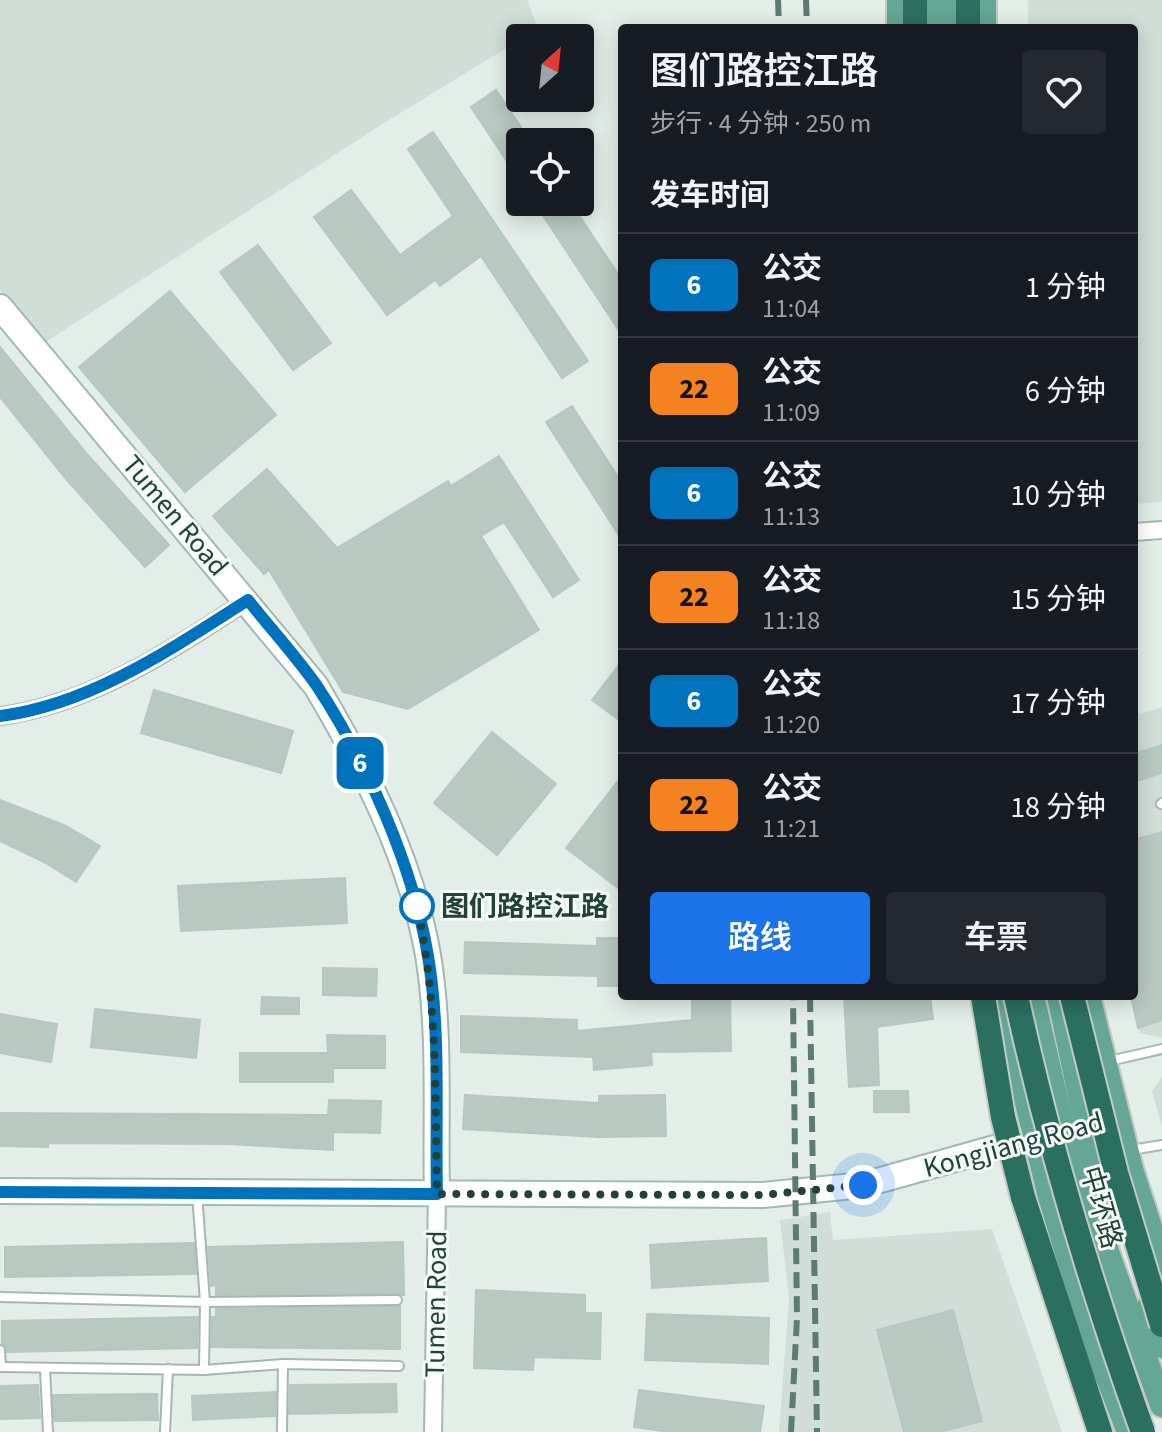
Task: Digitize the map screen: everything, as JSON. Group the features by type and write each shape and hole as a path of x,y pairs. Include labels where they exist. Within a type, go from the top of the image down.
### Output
{"highway":[{"path":"915,0 915,24"},
{"path":"968,0 968,24"},
{"path":"984,1000 1003,1117 1023,1197 1100,1432"},
{"name":"中环路","path":"1017,1000 1064,1187 1109,1338 1145,1432"},
{"name":"中环路","path":"1073,1000 1116,1173 1162,1325"}],"main road":[{"path":"899,0 899,24"},
{"path":"931,0 931,24"},
{"path":"955,0 955,24"},
{"path":"984,0 984,24"},
{"name":"Tumen Road","path":"0,307 248,600 316,686 353,749 400,854 416,902 428,957 433,1016 437,1194"},
{"path":"1002,1000 1034,1137 1094,1342 1126,1423 1145,1432"},
{"path":"1033,1000 1162,1405"},
{"path":"1059,1000 1074,1126 1162,1346"},
{"path":"1089,1000 1126,1151 1162,1264"},
{"name":"Kongjiang Road","path":"0,1191 763,1195 863,1185 1117,1116"}],"street":[{"path":"1138,532 1162,530"},
{"path":"0,716 28,712 90,691 199,632 248,600"},
{"name":"Tumen Road","path":"433,1432 437,1194"}],"lane":[{"path":"1104,1061 1162,1049"},
{"path":"1126,1151 1162,1145"},
{"path":"197,1193 205,1302 204,1370"},
{"path":"0,1297 205,1302 397,1300"},
{"path":"0,1350 1,1367 204,1370 283,1364 399,1366"},
{"path":"282,1432 283,1364"},
{"path":"45,1368 48,1432"},
{"path":"165,1432 168,1369"}],"shaded area":[{"path":"0,0 527,0 536,24 506,24 506,49 384,123 44,343 0,290"},
{"path":"1028,0 1162,0 1162,502 1138,504 1138,24 1028,24"},
{"path":"1162,707 1162,1038 1140,1033 1132,1000 1138,1000 1138,715"},
{"path":"1162,1077 1162,1127 1152,1091"},
{"path":"830,1212 833,1240 992,1229 1062,1432 779,1432 789,1298 780,1220"}],"building":[{"path":"496,90 506,105 506,112 511,112 522,128 506,128 506,160 471,107"},
{"path":"433,132 588,361 562,378 481,256 440,286 435,280 387,315 314,217 351,190 400,255 453,216 408,149"},
{"path":"543,216 579,216 618,274 618,329"},
{"path":"258,245 331,343 293,370 220,272"},
{"path":"170,291 276,415 185,492 79,367"},
{"path":"0,347 86,453 169,545 145,567 66,479 0,397"},
{"path":"572,406 618,477 618,534 546,422"},
{"path":"499,456 579,580 553,597 504,522 481,536 539,630 408,709 343,692 269,570 264,574 213,516 267,469 337,548 448,481 451,486"},
{"path":"618,666 618,719 592,700"},
{"path":"154,690 293,731 281,773 141,733"},
{"path":"492,732 556,784 497,855 434,803"},
{"path":"1162,745 1162,773 1138,781 1138,753"},
{"path":"618,781 618,888 566,848"},
{"path":"0,800 66,826 100,846 76,882 46,863 0,841"},
{"path":"1162,832 1162,1020 1138,1028 1132,1000 1138,1000 1138,839"},
{"path":"345,878 347,923 181,931 178,886"},
{"path":"597,938 618,938 618,986 598,986 598,976 464,973 465,942 597,946"},
{"path":"323,968 377,969 376,996 323,995"},
{"path":"262,997 299,998 299,1014 261,1014"},
{"path":"692,1000 730,1000 731,1051 651,1052 652,1065 594,1070 593,1057 461,1052 461,1016 577,1020 577,1031 692,1020"},
{"path":"844,1000 931,1000 933,1019 877,1027 879,1085 849,1087"},
{"path":"95,1009 200,1020 196,1058 91,1047"},
{"path":"0,1014 57,1024 51,1062 0,1053"},
{"path":"327,1035 385,1036 385,1068 333,1068 333,1082 240,1082 240,1053 328,1053"},
{"path":"874,1091 908,1091 909,1112 874,1112"},
{"path":"465,1095 599,1103 599,1096 665,1095 666,1136 599,1137 463,1129"},
{"path":"329,1100 381,1101 380,1133 333,1132 333,1150 230,1144 48,1143 48,1147 0,1146 0,1113 328,1115"},
{"path":"766,1238 768,1281 652,1288 650,1245"},
{"path":"403,1242 404,1295 216,1295 216,1285 211,1286 208,1247"},
{"path":"194,1243 196,1274 5,1277 5,1247"},
{"path":"476,1290 585,1295 585,1313 601,1313 600,1359 534,1357 533,1370 474,1368"},
{"path":"400,1306 400,1349 211,1347 212,1317 216,1317 216,1309"},
{"path":"953,1310 982,1421 939,1432 904,1432 877,1330"},
{"path":"647,1314 769,1318 768,1364 645,1360"},
{"path":"198,1317 197,1348 7,1352 2,1344 2,1321"},
{"path":"396,1384 397,1412 289,1414 290,1385"},
{"path":"38,1385 40,1418 0,1419 0,1386"},
{"path":"639,1390 764,1406 760,1432 669,1432 634,1427"},
{"path":"276,1392 275,1416 193,1420 192,1396"},
{"path":"157,1394 158,1420 55,1421 54,1418 53,1395"}],"railway":[{"path":"778,0 779,24"},
{"path":"806,0 807,24"},
{"path":"791,1432 797,1318 793,1000"},
{"path":"810,1000 817,1432"}],"bus line":[{"name":"6","path":"0,716 28,712 90,691 199,632 248,600 316,686 353,749 400,854 416,902 428,957 433,1016 437,1194 0,1192"}],"place":[{"name":"图们路控江路","path":"417,906"}],"route":[{"path":"417,906 416,902 428,957 433,1016 437,1194 763,1195 863,1185"}]}
